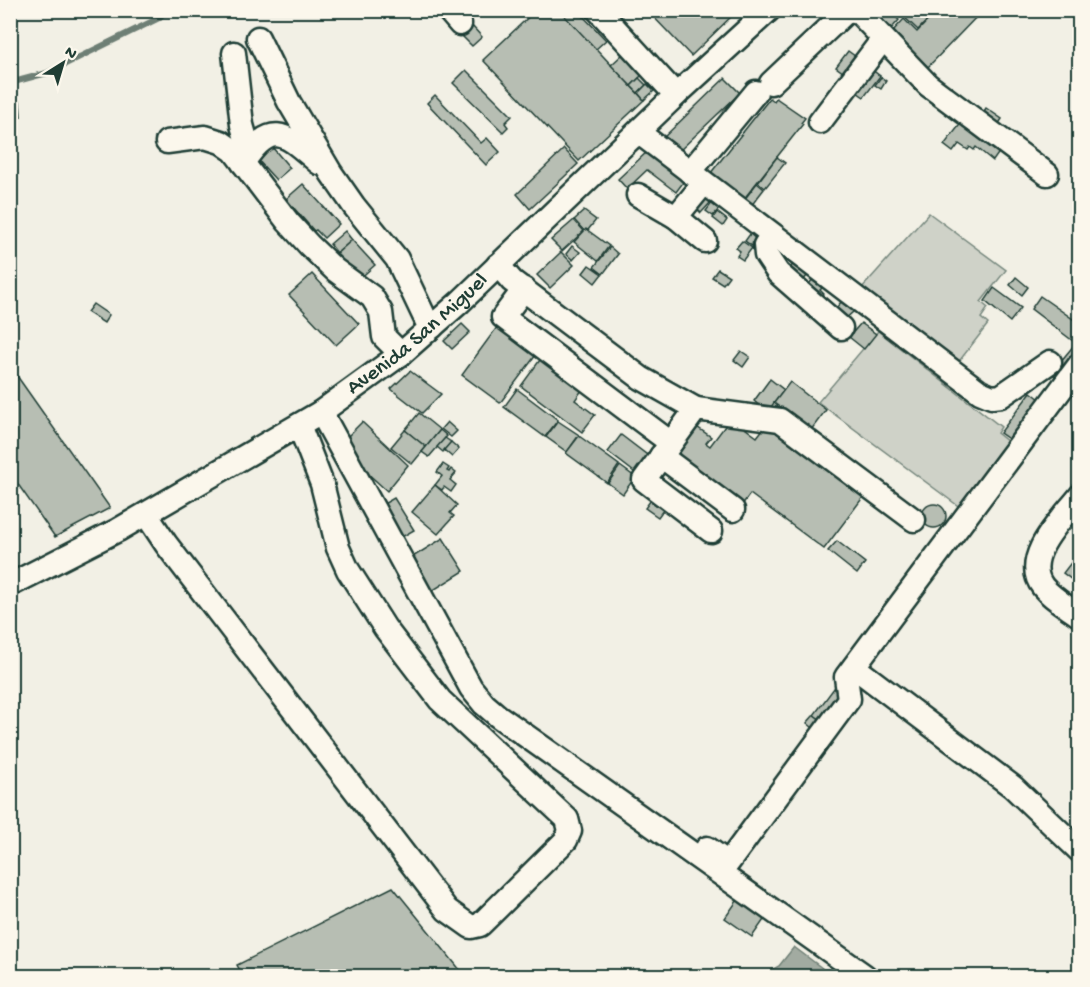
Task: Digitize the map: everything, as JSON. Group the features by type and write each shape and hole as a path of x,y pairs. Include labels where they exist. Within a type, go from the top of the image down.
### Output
{"street":[{"path":"598,10 676,95"},
{"name":"Avenida San Miguel","path":"10,585 146,514 299,425 321,412 401,354 769,10"},
{"path":"676,218 697,177 764,87 848,10"},
{"path":"856,10 928,85 1047,174"},
{"path":"258,38 289,102 331,173 354,206 397,259 426,320 432,327"},
{"path":"820,122 883,39"},
{"path":"234,53 247,158 288,222 335,270 372,297 381,312 384,337 401,354"},
{"path":"638,132 980,392 992,397 1001,396 1050,362"},
{"path":"247,158 263,139 276,134 288,137 331,173"},
{"path":"167,142 205,137 221,142 247,158"},
{"path":"638,195 676,218 705,241"},
{"path":"772,235 765,245 766,255 771,264 841,328"},
{"path":"498,265 512,281 641,378 696,410 780,420 914,520"},
{"path":"524,289 503,317 666,450 733,510"},
{"path":"699,859 707,848 728,863 849,699 846,677 1080,364"},
{"path":"696,410 644,480 711,531"},
{"path":"321,412 471,688 484,704 865,976"},
{"path":"146,514 166,544 447,910 471,927 480,926 566,840 570,831 567,819 440,700 385,628 343,559 329,518 322,484 299,425"},
{"path":"1080,496 1042,545 1035,566 1042,586 1080,616"},
{"path":"854,667 1012,787 1080,851"}],"shaded area":[{"path":"929,213 1006,270 981,302 988,308 981,318 988,324 957,364 861,289"},
{"path":"878,331 1001,427 997,433 1013,446 965,511 818,402"},
{"path":"794,947 822,968 815,976 750,976 779,966"}],"building":[{"path":"536,10 560,10 644,100 579,161 483,60"},
{"path":"577,10 606,40 596,49 560,11"},
{"path":"647,10 738,10 691,56"},
{"path":"871,10 888,10 899,20 892,28"},
{"path":"902,10 937,10 918,30 900,13"},
{"path":"938,10 983,10 928,67 892,32 904,19 917,32"},
{"path":"472,26 482,37 472,46 462,36"},
{"path":"848,51 863,62 851,78 836,67"},
{"path":"623,54 642,75 631,86 611,65"},
{"path":"867,66 880,76 864,97 851,88"},
{"path":"466,70 512,116 505,123 508,127 503,132 453,83"},
{"path":"881,77 886,81 881,89 875,85"},
{"path":"639,78 646,85 638,93 631,86"},
{"path":"725,78 740,93 677,153 663,138"},
{"path":"647,84 654,91 644,100 638,93"},
{"path":"435,95 481,143 487,138 500,152 486,165 427,103"},
{"path":"770,98 774,101 776,98 805,118 801,123 803,124 743,200 710,174"},
{"path":"20,102 21,117 10,118 10,103"},
{"path":"986,108 1002,119 996,128 980,117"},
{"path":"962,122 1000,151 993,161 976,147 974,150 970,147 968,150 959,144 953,152 944,145"},
{"path":"272,147 290,168 276,180 257,159"},
{"path":"564,149 578,164 530,209 517,194"},
{"path":"648,151 685,180 676,192 647,170 627,189 618,179"},
{"path":"777,157 785,163 765,188 758,182"},
{"path":"757,183 764,189 751,206 744,200"},
{"path":"303,184 339,224 324,238 316,230 314,231 286,199"},
{"path":"706,198 711,202 701,213 697,209"},
{"path":"712,203 719,209 713,216 706,211"},
{"path":"584,211 596,220 588,230 584,231 574,220"},
{"path":"717,212 727,220 723,226 713,218"},
{"path":"574,220 584,231 562,251 551,240"},
{"path":"586,229 609,246 598,261 574,242"},
{"path":"345,231 352,240 337,253 330,244"},
{"path":"750,234 757,240 752,246 745,241"},
{"path":"352,240 375,265 357,281 335,255"},
{"path":"742,241 752,248 743,260 737,256 740,251 736,248"},
{"path":"572,246 580,252 573,260 566,254"},
{"path":"610,247 618,254 603,274 594,267"},
{"path":"561,252 574,265 550,288 537,275"},
{"path":"793,264 807,276 802,282 788,271"},
{"path":"589,265 602,274 595,283 583,273"},
{"path":"718,269 729,276 723,284 712,277"},
{"path":"312,274 359,324 336,345 289,295"},
{"path":"1016,277 1028,287 1022,295 1010,285"},
{"path":"812,280 822,288 820,290 824,294 821,298 807,287"},
{"path":"994,288 1021,308 1010,322 985,301"},
{"path":"1040,296 1080,324 1080,332 1073,341 1031,309"},
{"path":"841,302 854,311 843,321 832,313"},
{"path":"93,304 109,315 104,323 87,312"},
{"path":"503,319 542,347 500,403 462,375"},
{"path":"861,323 876,334 864,349 849,337"},
{"path":"462,324 470,332 452,349 444,341"},
{"path":"1075,344 1080,347 1080,356 1061,381 1051,373"},
{"path":"741,351 750,357 743,367 734,360"},
{"path":"545,353 587,383 575,400 595,415 582,432 521,386"},
{"path":"10,366 110,508 55,537 10,473"},
{"path":"410,371 441,394 422,413 391,389"},
{"path":"770,379 784,390 767,412 754,401"},
{"path":"790,382 826,410 811,430 774,403"},
{"path":"517,389 558,420 545,437 504,407"},
{"path":"1031,392 1045,403 1010,440 1000,433"},
{"path":"419,413 440,430 426,447 405,430"},
{"path":"731,418 757,437 767,424 864,496 824,549 750,494 739,509 667,455 691,423 711,437 706,443 710,446"},
{"path":"558,421 579,435 567,452 546,437"},
{"path":"362,422 408,465 387,491 364,470 365,468 344,440"},
{"path":"447,422 457,431 451,437 441,429"},
{"path":"405,430 426,447 412,464 391,447"},
{"path":"440,430 447,436 429,457 422,452"},
{"path":"621,435 651,458 638,475 608,452"},
{"path":"579,436 619,465 607,483 566,453"},
{"path":"445,438 451,442 443,452 437,447"},
{"path":"451,442 459,449 452,457 444,450"},
{"path":"443,464 449,468 447,471 451,469 456,473 450,480 456,485 451,492 435,485 442,476 437,472"},
{"path":"620,466 635,477 623,494 608,483"},
{"path":"435,485 457,505 450,513 454,516 438,534 412,512"},
{"path":"656,493 669,502 658,517 645,508"},
{"path":"394,498 414,530 400,538 380,506"},
{"path":"934,504 942,508 946,516 942,524 934,528 926,524 922,516 926,508"},
{"path":"443,538 464,571 432,591 411,558"},
{"path":"837,541 865,563 857,574 828,551"},
{"path":"1080,551 1080,586 1063,573"},
{"path":"837,684 844,690 821,720 814,715"},
{"path":"814,715 825,723 818,732 807,723"},
{"path":"393,887 465,976 243,976 237,965"},
{"path":"739,898 766,917 752,937 725,918"}],"waterway":[{"path":"10,83 47,73 159,18 167,10"}]}
